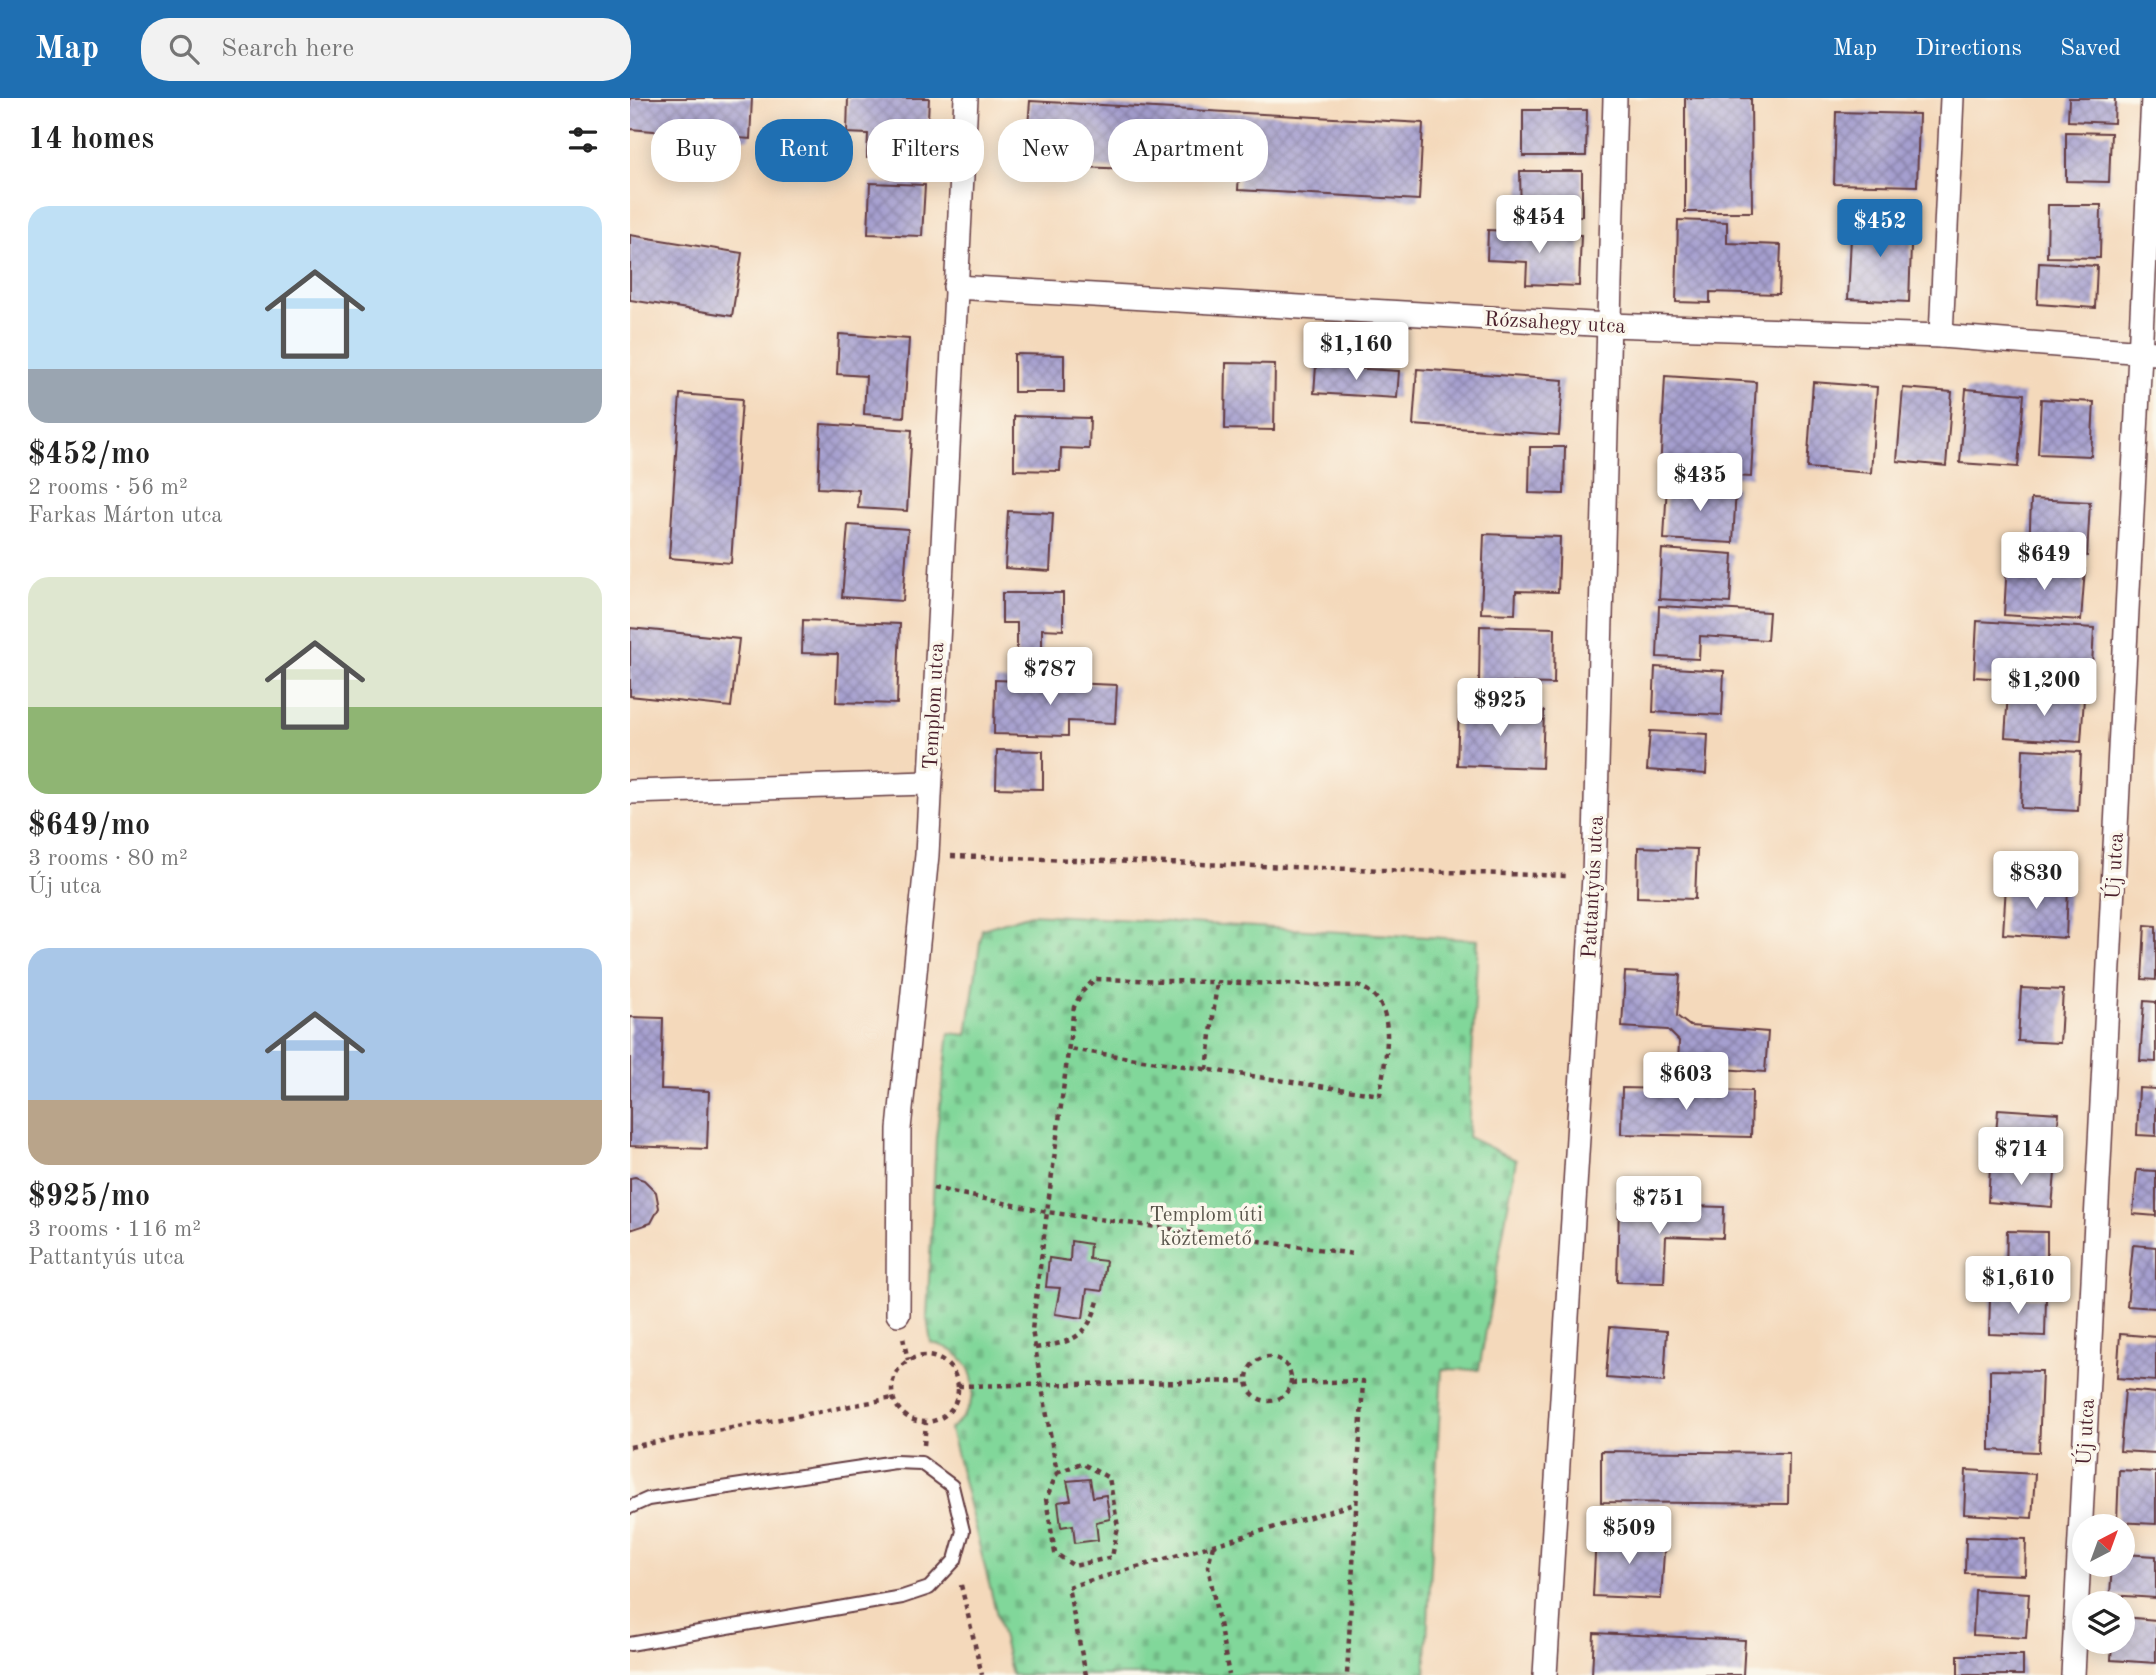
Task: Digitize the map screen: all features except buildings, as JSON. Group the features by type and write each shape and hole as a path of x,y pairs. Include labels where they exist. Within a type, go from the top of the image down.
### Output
{"street":[{"name":"Templom utca","path":"898,1314 899,1129 927,855 928,783 966,98"},
{"name":"Pattantyús utca","path":"1545,1675 1594,877 1615,98"},
{"path":"1941,336 1952,98"},
{"name":"Új utca","path":"2073,1675 2148,352 2153,98"},
{"name":"Rózsahegy utca","path":"955,287 1609,325 1941,336 2148,352"},
{"path":"630,792 928,783"}],"lane":[{"path":"630,1507 648,1499 895,1462 921,1464 952,1486 963,1531 956,1560 929,1588 902,1597 630,1644"}],"path":[{"path":"927,855 1594,877"},
{"path":"1057,1473 1080,1463 1109,1478 1118,1527 1112,1557 1074,1566 1055,1553 1046,1499 1057,1473 1032,1330 1074,1007 1082,992 1095,979 1358,986 1372,991 1383,1007 1386,1044 1380,1095 1069,1049"},
{"path":"1207,1070 1217,981"},
{"path":"933,1188 1046,1212 1354,1254"},
{"path":"1035,1348 1070,1342 1091,1324 1098,1301"},
{"path":"919,1356 930,1356 950,1366 958,1386 954,1407 937,1421 926,1423 905,1416 893,1398 894,1376 908,1360 919,1356"},
{"path":"1270,1357 1283,1363 1291,1383 1284,1396 1271,1402 1252,1394 1247,1381 1251,1367 1262,1358 1270,1357"},
{"path":"958,1386 1247,1381"},
{"path":"1291,1383 1363,1381 1347,1675"},
{"path":"630,1447 893,1398"},
{"path":"1086,1675 1068,1587 1356,1504"},
{"path":"1213,1545 1208,1566 1228,1675"},
{"path":"956,1560 982,1675"}],"green space":[{"name":"Templom úti köztemető","path":"1031,914 1478,940 1468,1137 1516,1160 1479,1370 1442,1369 1425,1675 1012,1675 950,1429 962,1418 970,1405 972,1378 968,1366 959,1356 947,1348 931,1343 927,1318 936,1137 949,1033 967,1035 982,929"}]}
